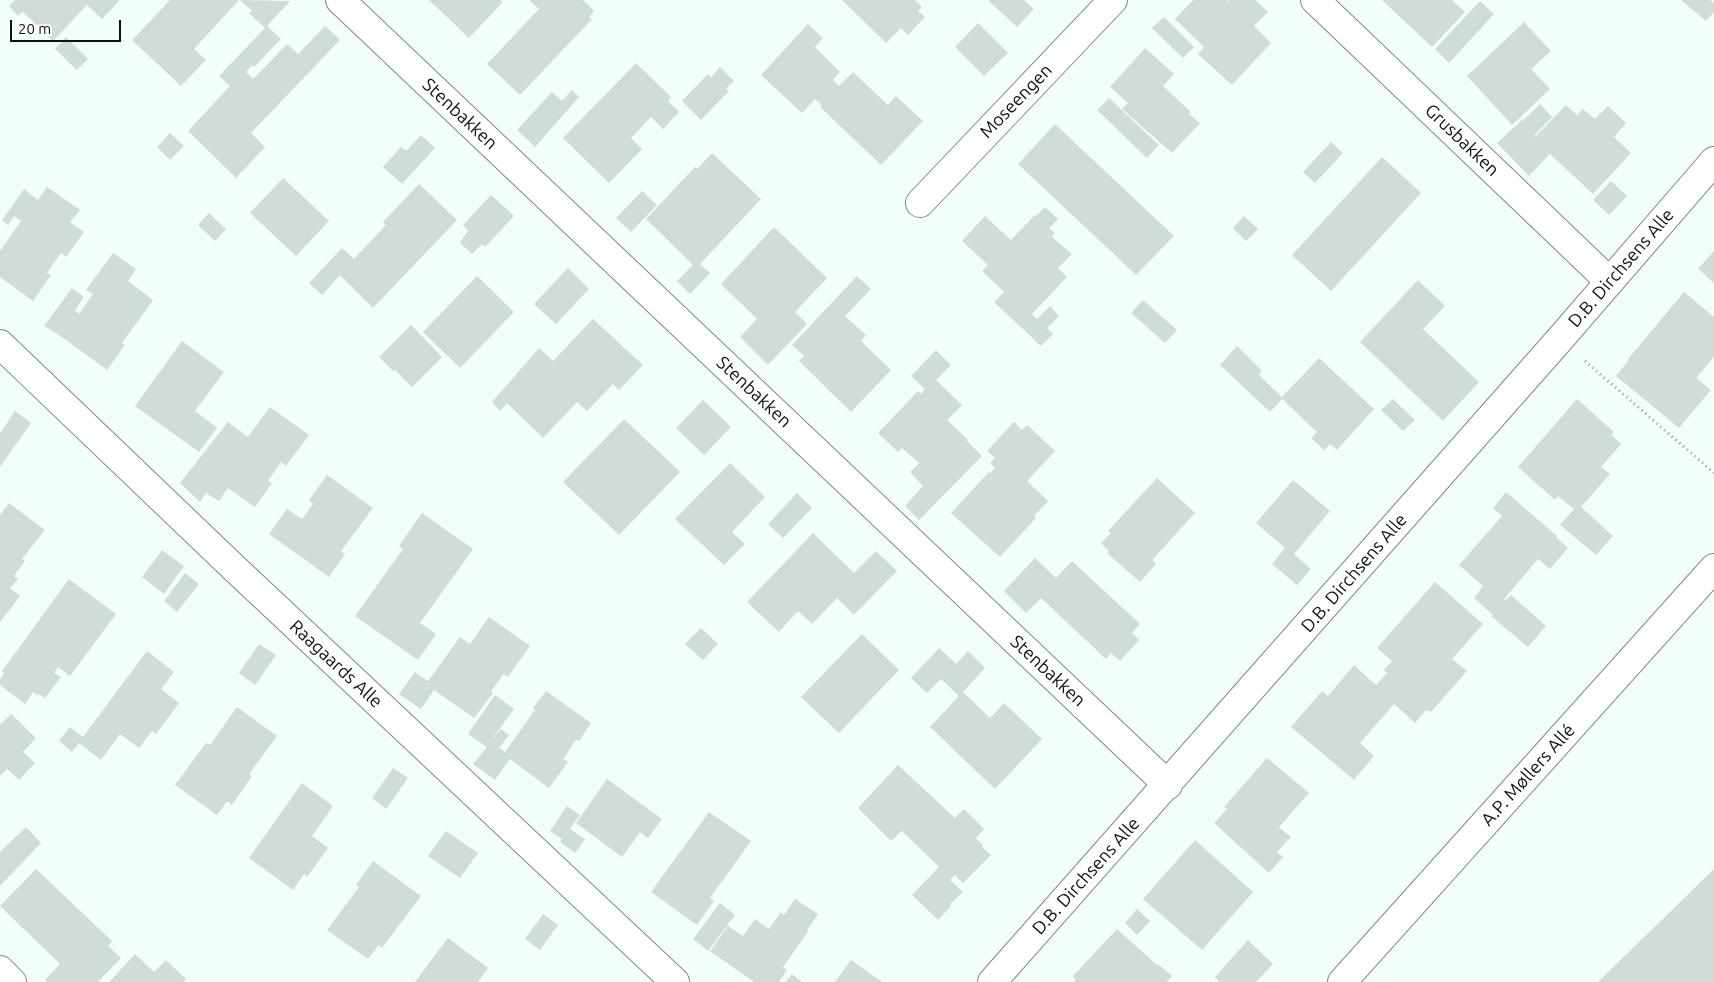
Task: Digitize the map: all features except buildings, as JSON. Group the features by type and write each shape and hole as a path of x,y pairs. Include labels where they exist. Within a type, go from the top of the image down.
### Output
{"street":[{"name":"Stenbakken","path":"340,0 1168,784"},
{"name":"Moseengen","path":"920,203 1113,0"},
{"name":"Grusbakken","path":"1315,0 1610,281"},
{"name":"D.B. Dirchsens Alle","path":"992,982 1560,339 1714,161"},
{"name":"Raagaards Alle","path":"0,344 225,559 675,982"},
{"name":"A.P. Møllers Allé","path":"1342,982 1714,568"},
{"path":"0,970 12,982"}],"path":[{"path":"1560,339 1714,473"}]}
